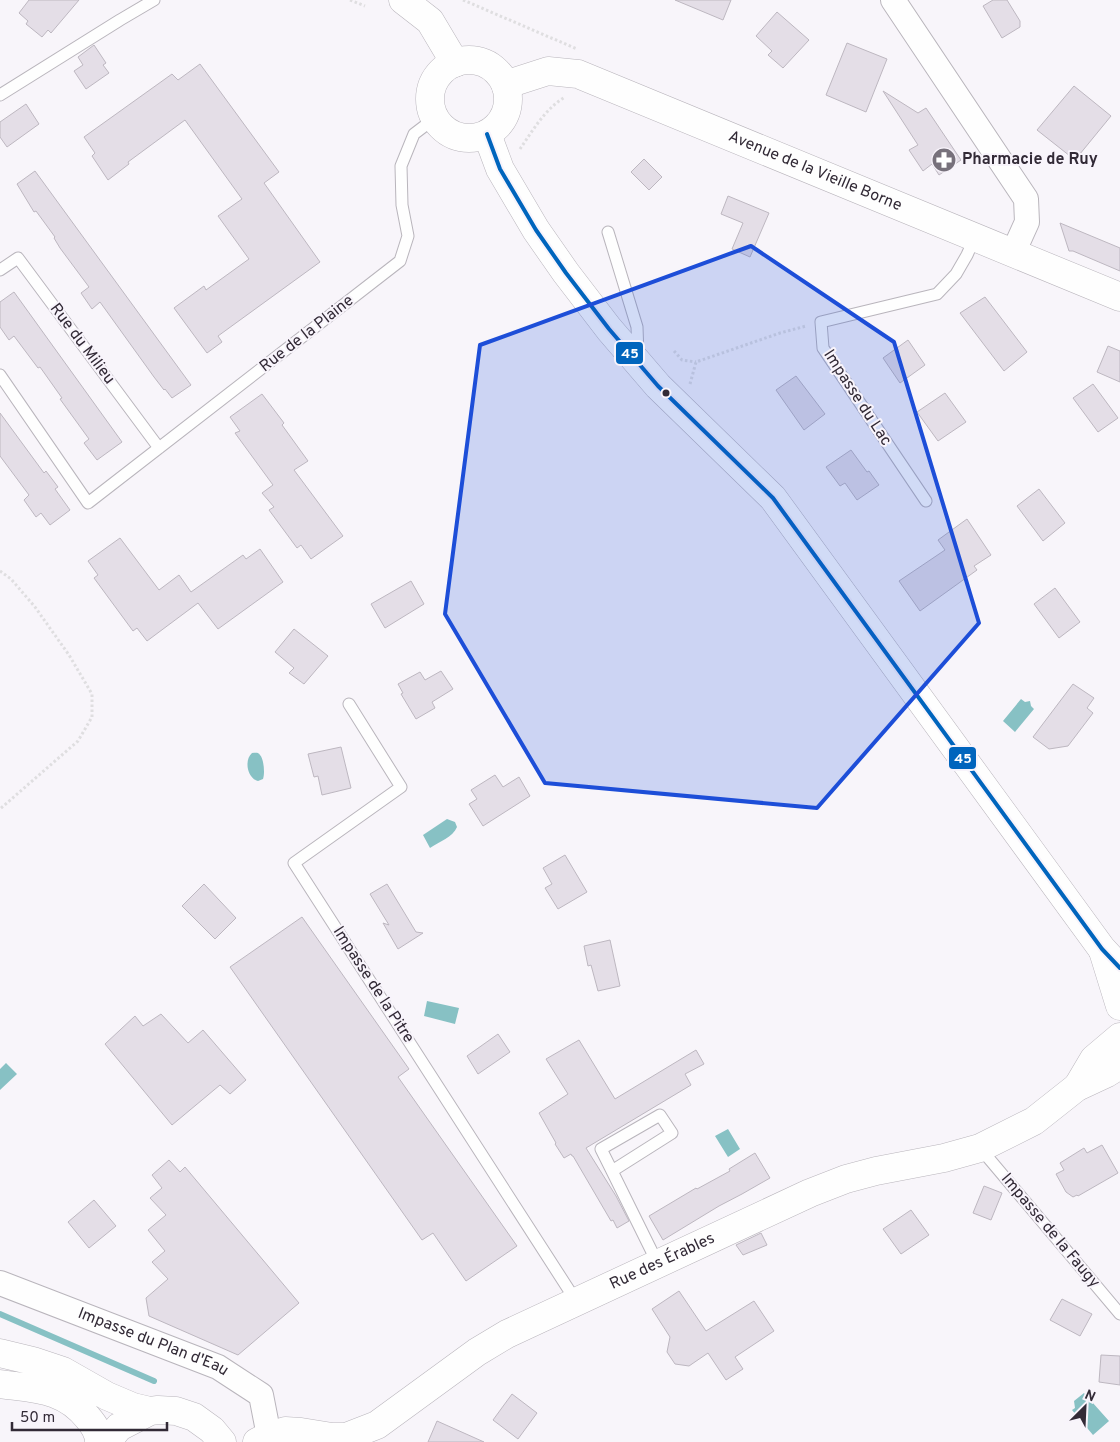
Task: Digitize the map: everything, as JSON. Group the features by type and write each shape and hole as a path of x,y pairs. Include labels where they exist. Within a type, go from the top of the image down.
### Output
{"street":[{"path":"403,0 430,21 455,63"},
{"path":"893,0 1026,199 1027,222 1013,252"},
{"path":"464,60 484,63 498,73 506,86 508,108 504,118 497,127 487,134 475,138 464,138 452,134 442,127 435,118 431,107 430,95 439,75 446,68 464,60"},
{"name":"Avenue de la Vieille Borne","path":"506,86 548,71 578,74 1120,297"},
{"path":"487,134 497,163 536,230 566,273 609,329 658,386 773,498 1111,959 1120,1006"},
{"name":"Rue des Érables","path":"1077,1087 1094,1059 1120,1037"},
{"name":"Rue des Érables","path":"263,1439 285,1431 332,1437 363,1436 429,1386 507,1334 810,1193 846,1179 876,1171 944,1158 980,1148 1034,1121 1077,1087 1107,1073 1120,1064"},
{"name":"Impasse du Plan d'Eau","path":"0,1283 218,1367 261,1395 263,1439"},
{"path":"0,1353 63,1371 107,1396 133,1407 150,1411 176,1411 194,1417 212,1430 222,1442"},
{"path":"0,1384 41,1390 64,1398 77,1406 89,1419 99,1434 99,1442"},
{"path":"107,1442 119,1427 150,1411"}],"lane":[{"path":"0,95 154,0"},
{"name":"Rue de la Plaine","path":"0,375 88,503 400,261 408,236 402,205 401,166 414,134 435,118"},
{"path":"608,232 637,327 638,363"},
{"path":"821,322 937,294 956,274 975,237"},
{"name":"Rue du Milieu","path":"0,270 18,258 159,448"},
{"name":"Impasse du Lac","path":"821,322 823,348 926,501"},
{"name":"Impasse de la Pitre","path":"349,704 402,787 294,863 576,1301"},
{"path":"612,1171 672,1133 660,1115 601,1149 658,1264"},
{"name":"Impasse de la Faugy","path":"980,1148 1120,1314"}],"path":[{"path":"350,0 365,6"},
{"path":"520,149 554,104 569,95"},
{"path":"674,351 682,360 696,362 780,333 821,322"},
{"path":"684,411 696,362"},
{"path":"0,570 11,579 35,607 69,655 92,694 92,716 78,741 0,809"}],"highlighted area":[{"path":"751,246 894,342 979,623 817,808 545,783 445,614 480,345"}],"water":[{"path":"1021,699 1025,702 1030,701 1034,709 1015,732 1003,721"},
{"path":"252,753 259,754 263,763 263,779 258,781 249,773 247,764"},
{"path":"447,819 455,822 457,827 455,831 430,848 423,835"},
{"path":"427,1001 459,1008 455,1024 424,1016"},
{"path":"6,1063 17,1074 0,1090 0,1069"},
{"path":"728,1129 740,1149 728,1157 715,1136"},
{"path":"1084,1393 1109,1421 1093,1435 1072,1410 1075,1408 1074,1401"}],"building":[{"path":"29,0 79,0 51,33 48,30 42,37 26,24 28,21 19,13"},
{"path":"675,0 731,0 723,20"},
{"path":"993,0 1007,0 1020,21 1020,27 1002,38 983,6"},
{"path":"777,12 809,40 783,68 768,55 772,51 756,36"},
{"path":"847,43 887,59 866,112 826,95"},
{"path":"94,45 106,63 103,65 109,73 86,89 74,71 83,65 78,57"},
{"path":"200,64 279,172 264,183 320,262 218,336 222,342 207,353 174,308 204,286 206,290 249,259 218,216 242,199 185,120 128,162 129,164 108,180 92,156 95,153 84,137 172,74 178,80"},
{"path":"1074,86 1111,116 1075,160 1037,130"},
{"path":"883,91 918,113 926,108 961,160 939,175 932,164 923,171 909,150 918,145"},
{"path":"26,104 39,124 7,147 0,137 0,122"},
{"path":"644,159 662,177 649,190 631,172"},
{"path":"35,171 191,385 172,398 154,377 100,302 92,309 81,293 89,287 36,211 34,212 17,184"},
{"path":"728,196 769,213 750,257 732,249 743,223 721,214"},
{"path":"1060,223 1120,248 1120,271 1069,251"},
{"path":"14,292 122,442 97,460 84,443 89,439 40,367 38,368 14,336 9,340 0,327 0,302"},
{"path":"985,297 1027,352 1004,371 960,313"},
{"path":"908,340 925,365 900,383 883,358"},
{"path":"1108,346 1120,351 1120,382 1097,372"},
{"path":"796,376 825,414 804,430 776,390"},
{"path":"1093,384 1118,418 1098,432 1073,398"},
{"path":"945,393 966,422 938,441 917,412"},
{"path":"262,394 284,423 282,425 308,461 294,470 343,536 311,559 301,545 297,548 269,510 274,507 262,493 273,485 235,433 240,431 230,417"},
{"path":"0,413 44,473 46,471 58,487 55,489 70,510 50,525 41,513 36,517 24,500 29,495 0,456"},
{"path":"851,450 879,485 857,500 845,483 840,486 826,467"},
{"path":"1039,489 1065,523 1043,541 1017,506"},
{"path":"967,519 991,555 974,566 977,570 920,611 899,581 945,550 938,540"},
{"path":"120,538 159,590 179,575 191,592 243,555 246,559 260,549 283,582 218,629 198,603 147,641 137,628 133,631 94,578 98,575 88,561"},
{"path":"411,581 424,604 385,628 371,604"},
{"path":"1055,588 1080,622 1059,638 1034,604"},
{"path":"294,629 328,656 304,684 289,673 294,668 275,652"},
{"path":"441,671 453,689 432,702 435,708 416,719 401,694 403,693 398,684 420,672 425,680"},
{"path":"1073,684 1094,698 1087,708 1093,713 1068,746 1049,749 1033,737"},
{"path":"341,747 351,788 322,795 318,776 314,777 308,754"},
{"path":"495,775 503,787 519,777 530,796 483,826 469,804 477,799 471,790"},
{"path":"565,855 587,892 558,909 545,888 552,884 543,868"},
{"path":"204,884 236,918 215,939 182,906"},
{"path":"387,884 416,932 423,933 398,949 383,923 389,925 370,894"},
{"path":"302,917 409,1069 398,1077 517,1246 466,1281 433,1233 422,1240 230,967"},
{"path":"610,940 620,986 598,991 591,965 588,966 584,946"},
{"path":"161,1014 188,1043 203,1030 246,1080 230,1094 220,1085 172,1125 105,1044 135,1016 143,1026"},
{"path":"498,1034 510,1052 478,1074 467,1056"},
{"path":"579,1040 615,1099 696,1050 704,1064 685,1074 691,1085 586,1148 629,1221 617,1228 573,1156 571,1154 564,1158 539,1113 568,1094 546,1059"},
{"path":"1102,1145 1118,1173 1073,1197 1066,1192 1056,1174 1064,1170 1060,1163 1084,1148 1087,1153"},
{"path":"755,1153 770,1178 663,1240 649,1216 696,1188 730,1171 729,1169"},
{"path":"169,1160 180,1172 185,1167 299,1303 238,1355 149,1316 146,1298 168,1279 152,1262 165,1251 148,1230 166,1215 150,1198 162,1188 152,1175"},
{"path":"984,1186 1002,1193 991,1220 973,1213"},
{"path":"94,1200 116,1226 89,1248 68,1222"},
{"path":"911,1210 929,1235 901,1254 883,1229"},
{"path":"761,1233 767,1245 743,1255 736,1245"},
{"path":"679,1291 706,1331 754,1301 774,1331 735,1357 743,1369 726,1380 708,1353 689,1366 675,1364 667,1352 670,1337 652,1309"},
{"path":"1062,1299 1092,1314 1080,1336 1050,1320"},
{"path":"1101,1355 1120,1356 1120,1385 1099,1382"},
{"path":"512,1394 537,1413 518,1439 493,1420"},
{"path":"437,1421 484,1442 428,1442"}],"waterway":[{"path":"0,1314 154,1381"}],"transit line":[{"name":"45","path":"487,134 500,169 536,230 566,273 609,329 658,386 773,498 1102,949 1120,968"}],"place":[{"name":"Pharmacie de Ruy","path":"944,160"}]}
